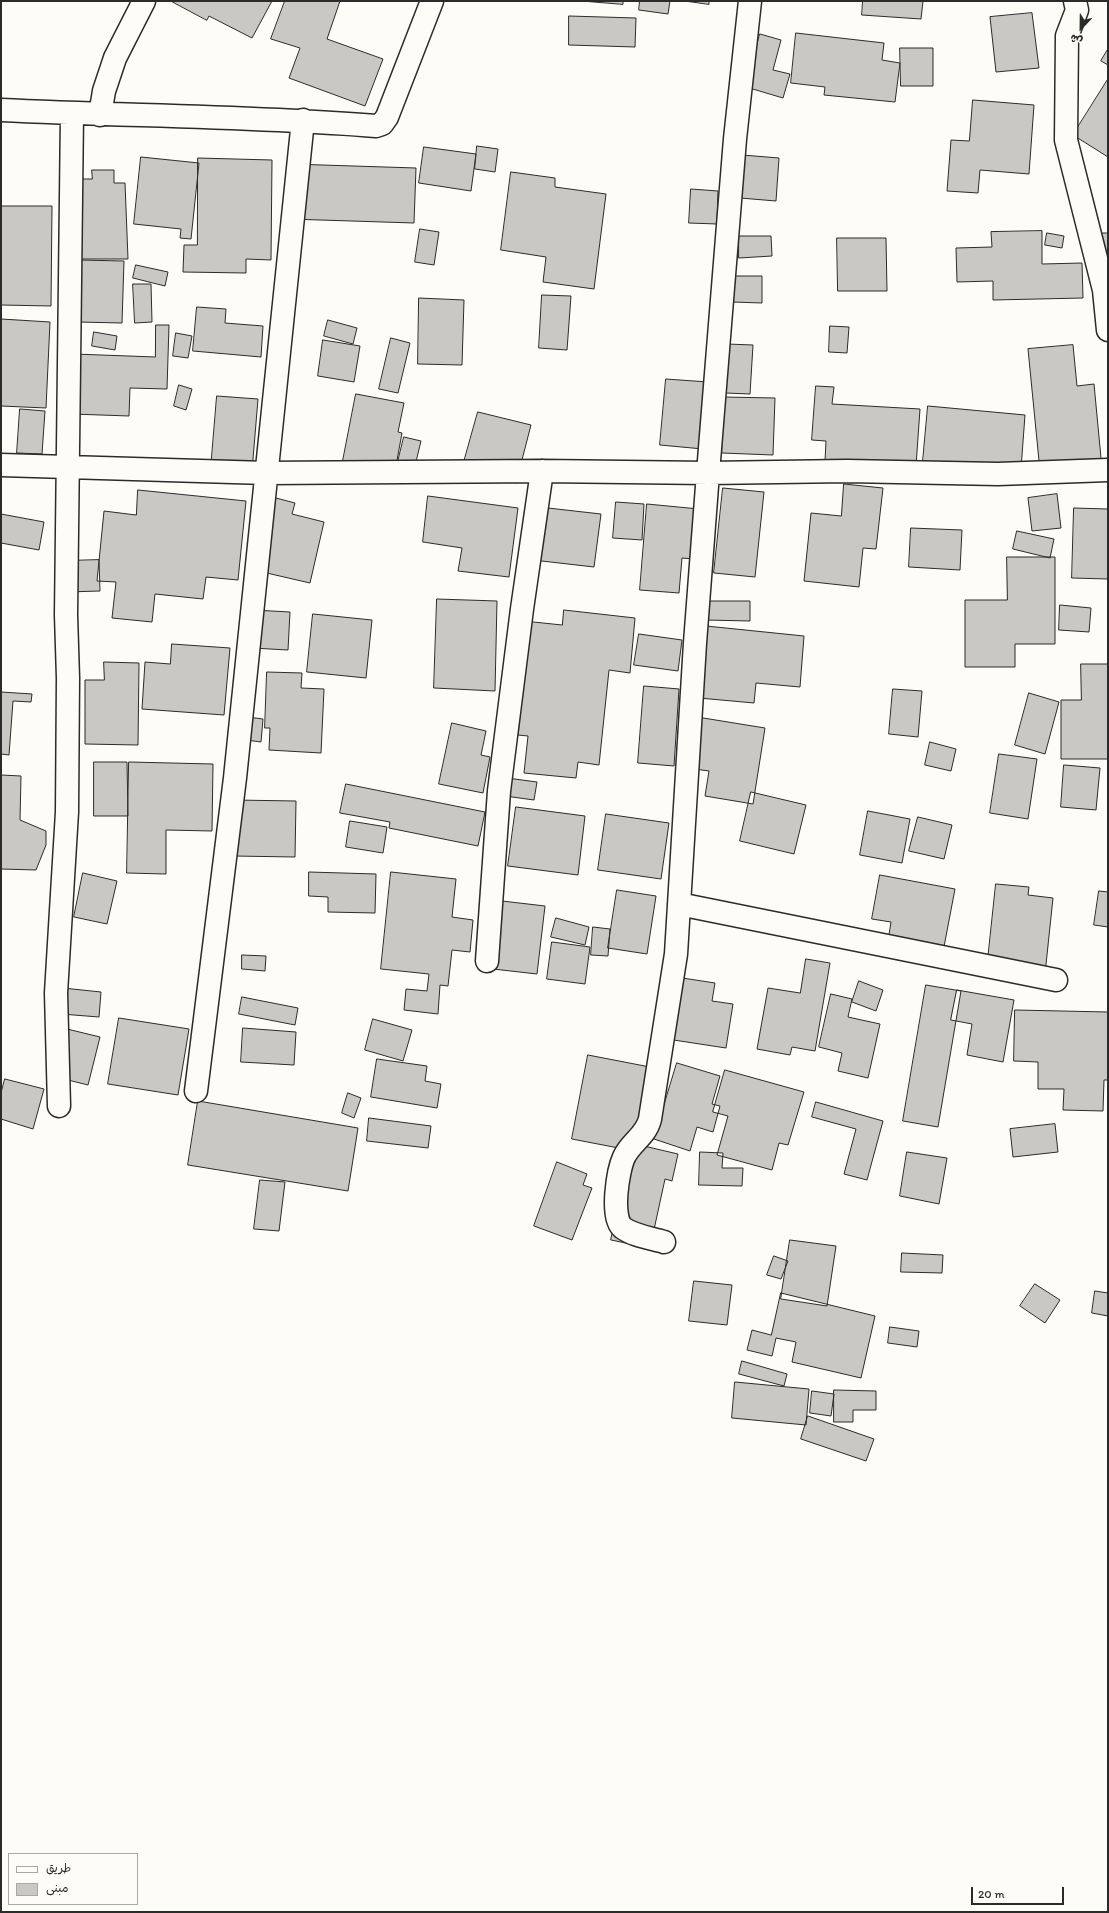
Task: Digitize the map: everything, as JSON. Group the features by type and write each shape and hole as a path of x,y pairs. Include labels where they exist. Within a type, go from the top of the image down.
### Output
{"street":[{"path":"100,115 104,91 115,58 144,1"},
{"path":"1,110 100,115 303,120 376,126 382,124 387,118 432,1"},
{"path":"664,1242 633,1233 622,1227 616,1216 616,1191 624,1157 645,1132 650,1119 676,954 695,643 708,474 735,146 750,1"},
{"path":"1075,1 1077,10 1067,36 1066,140 1104,290 1108,330"},
{"path":"60,1106 56,993 67,812 67,466 72,113"},
{"path":"196,1091 235,778 303,120"},
{"path":"1,465 266,473 542,472 708,474 847,471 998,474 1108,470"},
{"path":"486,961 499,791 522,609 542,472"},
{"path":"679,904 1056,980"}],"building":[{"path":"171,1 272,1 252,38 209,16 207,20"},
{"path":"285,1 340,1 327,39 383,59 365,106 289,78 300,48 271,39"},
{"path":"582,1 623,1 623,4"},
{"path":"640,1 670,1 668,14 639,10"},
{"path":"685,1 709,1 709,4"},
{"path":"863,1 923,1 921,19 862,15"},
{"path":"1032,13 1039,68 996,72 990,17"},
{"path":"569,16 636,18 635,47 569,45"},
{"path":"796,33 884,43 882,60 900,63 895,102 824,95 825,87 791,83"},
{"path":"760,34 781,40 773,70 790,74 783,98 746,87"},
{"path":"900,48 933,48 933,86 901,86"},
{"path":"1108,49 1108,65 1101,61"},
{"path":"1108,79 1108,157 1073,135"},
{"path":"973,100 1034,105 1029,174 980,170 978,193 947,191 951,140 969,141"},
{"path":"477,146 498,149 495,172 475,169"},
{"path":"424,147 476,154 471,191 419,183"},
{"path":"742,155 779,158 776,201 740,198"},
{"path":"141,157 199,163 191,239 180,238 181,229 134,224"},
{"path":"198,158 272,160 271,260 246,259 246,273 183,272 184,245 197,245"},
{"path":"291,164 416,168 414,223 289,219"},
{"path":"92,170 114,170 114,183 125,183 128,259 76,259 75,179 92,179"},
{"path":"511,172 555,178 555,187 606,194 594,289 543,282 546,257 501,250"},
{"path":"691,189 718,191 717,224 689,223"},
{"path":"1,206 52,206 51,306 1,305"},
{"path":"420,229 439,232 434,265 415,262"},
{"path":"1042,231 1042,264 1082,263 1083,298 993,300 993,281 957,282 956,248 992,247 991,232"},
{"path":"1047,233 1064,236 1062,248 1045,245"},
{"path":"1100,233 1108,233 1108,273"},
{"path":"739,236 771,236 772,256 739,258"},
{"path":"837,238 886,238 887,291 838,291"},
{"path":"79,260 124,261 122,323 77,322"},
{"path":"136,265 168,272 165,286 133,278"},
{"path":"733,276 762,276 762,303 732,302"},
{"path":"133,284 151,284 152,322 135,323"},
{"path":"542,295 571,296 567,350 539,348"},
{"path":"419,298 464,300 462,365 418,364"},
{"path":"197,307 226,309 225,323 263,326 261,357 193,351"},
{"path":"1,319 50,322 46,408 1,406"},
{"path":"328,320 357,328 353,344 324,336"},
{"path":"156,325 169,325 167,389 130,388 129,416 72,414 74,354 155,357"},
{"path":"830,326 849,327 847,353 829,352"},
{"path":"94,332 117,336 115,350 92,346"},
{"path":"176,333 192,336 188,358 173,356"},
{"path":"391,338 410,343 398,393 379,389"},
{"path":"323,340 360,346 354,382 318,376"},
{"path":"727,344 753,345 750,394 725,393"},
{"path":"1073,345 1077,386 1094,384 1103,479 1040,471 1028,349"},
{"path":"666,379 708,382 703,449 660,445"},
{"path":"179,385 192,389 186,410 174,406"},
{"path":"816,386 834,387 832,404 920,409 916,466 825,461 826,441 812,440"},
{"path":"356,394 404,403 398,432 402,433 393,482 341,471"},
{"path":"217,396 258,399 251,483 210,480"},
{"path":"723,397 775,398 773,455 722,453"},
{"path":"928,406 1025,415 1020,482 922,472"},
{"path":"20,409 45,411 42,454 17,453"},
{"path":"478,412 531,425 516,483 462,469"},
{"path":"404,437 421,441 413,474 396,470"},
{"path":"844,484 883,488 876,549 863,548 859,587 804,581 811,513 841,516"},
{"path":"723,488 764,492 755,577 714,573"},
{"path":"138,490 246,501 238,580 206,577 203,599 155,594 152,622 112,618 116,582 97,581 104,511 136,515"},
{"path":"1057,494 1061,528 1032,531 1028,498"},
{"path":"428,496 518,508 509,577 458,571 462,548 423,542"},
{"path":"276,498 295,503 292,514 324,522 310,583 258,571"},
{"path":"616,502 644,504 642,540 613,538"},
{"path":"647,504 699,509 694,559 682,558 679,593 640,590"},
{"path":"539,507 601,514 594,567 533,560"},
{"path":"1074,508 1108,509 1108,579 1072,578"},
{"path":"1,514 44,522 39,550 1,543"},
{"path":"911,528 962,530 960,570 909,567"},
{"path":"1017,531 1054,539 1050,558 1013,549"},
{"path":"1007,557 1055,557 1055,644 1015,644 1015,667 965,667 965,600 1007,600"},
{"path":"99,560 100,591 66,592 65,561"},
{"path":"437,599 497,601 495,691 434,688"},
{"path":"705,601 750,601 750,621 705,620"},
{"path":"1060,605 1091,608 1089,632 1059,630"},
{"path":"254,610 290,612 288,650 252,648"},
{"path":"564,610 635,618 630,673 609,670 599,765 578,762 576,778 524,773 528,736 518,735 523,687 524,621 562,625"},
{"path":"313,614 372,620 366,678 307,672"},
{"path":"706,626 804,636 800,687 756,683 754,703 699,698"},
{"path":"639,634 682,640 678,671 634,665"},
{"path":"172,644 230,648 224,715 142,709 145,662 170,664"},
{"path":"104,662 139,663 138,745 85,744 85,680 104,680"},
{"path":"1081,664 1108,664 1108,759 1061,759 1061,700 1081,700"},
{"path":"267,672 302,673 301,688 324,689 321,753 269,750 270,728 265,728"},
{"path":"644,686 679,689 674,766 638,763"},
{"path":"893,689 922,691 918,737 889,734"},
{"path":"1,692 32,694 31,702 13,701 9,755 1,754"},
{"path":"1029,693 1059,702 1045,754 1015,745"},
{"path":"240,716 263,719 261,742 238,739"},
{"path":"697,717 765,728 753,804 705,796 709,771 688,768"},
{"path":"452,723 486,731 481,755 490,757 483,793 439,784"},
{"path":"930,742 956,749 951,771 925,765"},
{"path":"999,754 1037,759 1028,819 990,813"},
{"path":"94,762 127,762 128,816 94,816"},
{"path":"129,762 213,764 212,831 166,830 166,874 127,873"},
{"path":"1064,765 1100,768 1096,810 1061,807"},
{"path":"1,775 21,776 20,820 46,831 46,845 36,870 1,869"},
{"path":"507,778 537,782 534,800 505,796"},
{"path":"346,784 485,812 478,846 389,828 390,822 340,813"},
{"path":"751,792 806,805 794,854 740,841"},
{"path":"234,800 296,801 295,857 233,856"},
{"path":"516,807 585,816 578,875 508,866"},
{"path":"868,811 910,819 902,863 860,855"},
{"path":"606,814 669,823 661,879 598,870"},
{"path":"918,817 952,825 944,859 909,851"},
{"path":"350,821 387,827 383,853 346,847"},
{"path":"309,872 376,874 375,913 328,912 328,897 309,896"},
{"path":"391,872 456,879 452,917 473,920 470,952 452,950 448,986 440,985 438,1014 404,1010 406,989 427,991 429,974 381,969"},
{"path":"83,873 117,881 107,924 74,917"},
{"path":"880,875 955,889 943,952 888,941 891,922 872,919"},
{"path":"996,884 1029,887 1028,895 1053,898 1045,974 987,969"},
{"path":"617,890 656,896 647,954 608,948"},
{"path":"1099,891 1108,892 1108,927 1094,925"},
{"path":"502,901 545,906 537,974 493,969"},
{"path":"556,918 589,927 585,945 551,937"},
{"path":"593,927 610,929 608,956 591,955"},
{"path":"552,942 590,947 585,984 547,979"},
{"path":"242,955 266,956 265,971 242,969"},
{"path":"806,959 830,963 815,1051 792,1047 790,1055 757,1049 768,988 800,993"},
{"path":"676,977 715,983 712,1001 733,1004 726,1048 667,1039"},
{"path":"859,981 883,990 876,1011 852,1002"},
{"path":"926,985 961,991 938,1127 903,1121"},
{"path":"63,988 101,992 99,1017 61,1014"},
{"path":"957,990 1014,1000 1003,1062 967,1055 972,1024 951,1020"},
{"path":"831,994 852,999 848,1017 880,1024 868,1078 838,1071 842,1053 819,1047"},
{"path":"242,997 298,1008 295,1025 239,1014"},
{"path":"1015,1010 1108,1012 1108,1080 1104,1080 1103,1111 1063,1110 1064,1089 1038,1089 1038,1062 1014,1061"},
{"path":"119,1018 189,1029 178,1095 108,1084"},
{"path":"373,1019 412,1030 403,1061 365,1050"},
{"path":"243,1028 296,1032 294,1065 241,1062"},
{"path":"67,1029 100,1037 88,1085 56,1077"},
{"path":"588,1055 650,1067 634,1151 572,1139"},
{"path":"377,1059 427,1066 425,1081 441,1084 437,1108 371,1097"},
{"path":"677,1063 720,1076 712,1104 720,1106 713,1132 697,1127 690,1151 654,1139"},
{"path":"725,1070 804,1092 788,1145 779,1143 772,1170 717,1155 728,1116 713,1112"},
{"path":"5,1079 44,1089 33,1129 1,1119 1,1093"},
{"path":"348,1093 361,1098 354,1118 342,1113"},
{"path":"198,1101 358,1128 348,1191 188,1165"},
{"path":"816,1102 883,1121 867,1180 844,1174 856,1129 812,1117"},
{"path":"369,1118 431,1126 428,1148 367,1141"},
{"path":"1055,1124 1058,1152 1013,1157 1010,1129"},
{"path":"631,1143 678,1154 672,1181 665,1179 650,1248 611,1240"},
{"path":"700,1152 723,1153 722,1168 743,1168 742,1186 699,1185"},
{"path":"907,1152 947,1158 939,1204 900,1196"},
{"path":"557,1162 587,1174 583,1185 592,1188 572,1240 534,1226"},
{"path":"260,1180 285,1182 279,1231 254,1229"},
{"path":"790,1240 836,1246 827,1306 781,1299"},
{"path":"902,1253 943,1255 942,1273 901,1272"},
{"path":"774,1256 788,1261 781,1279 767,1275"},
{"path":"694,1281 732,1285 727,1325 689,1321"},
{"path":"1035,1284 1060,1300 1045,1323 1020,1306"},
{"path":"1095,1291 1108,1293 1108,1316 1092,1313"},
{"path":"781,1293 875,1316 861,1378 792,1362 796,1342 776,1338 772,1356 747,1350 752,1330 771,1335"},
{"path":"890,1327 919,1331 917,1347 888,1343"},
{"path":"742,1361 787,1374 784,1386 739,1374"},
{"path":"735,1382 809,1389 806,1425 732,1418"},
{"path":"834,1390 876,1391 876,1410 853,1410 853,1422 834,1422"},
{"path":"812,1391 834,1394 831,1416 810,1413"},
{"path":"808,1416 874,1439 866,1461 801,1439"}]}
